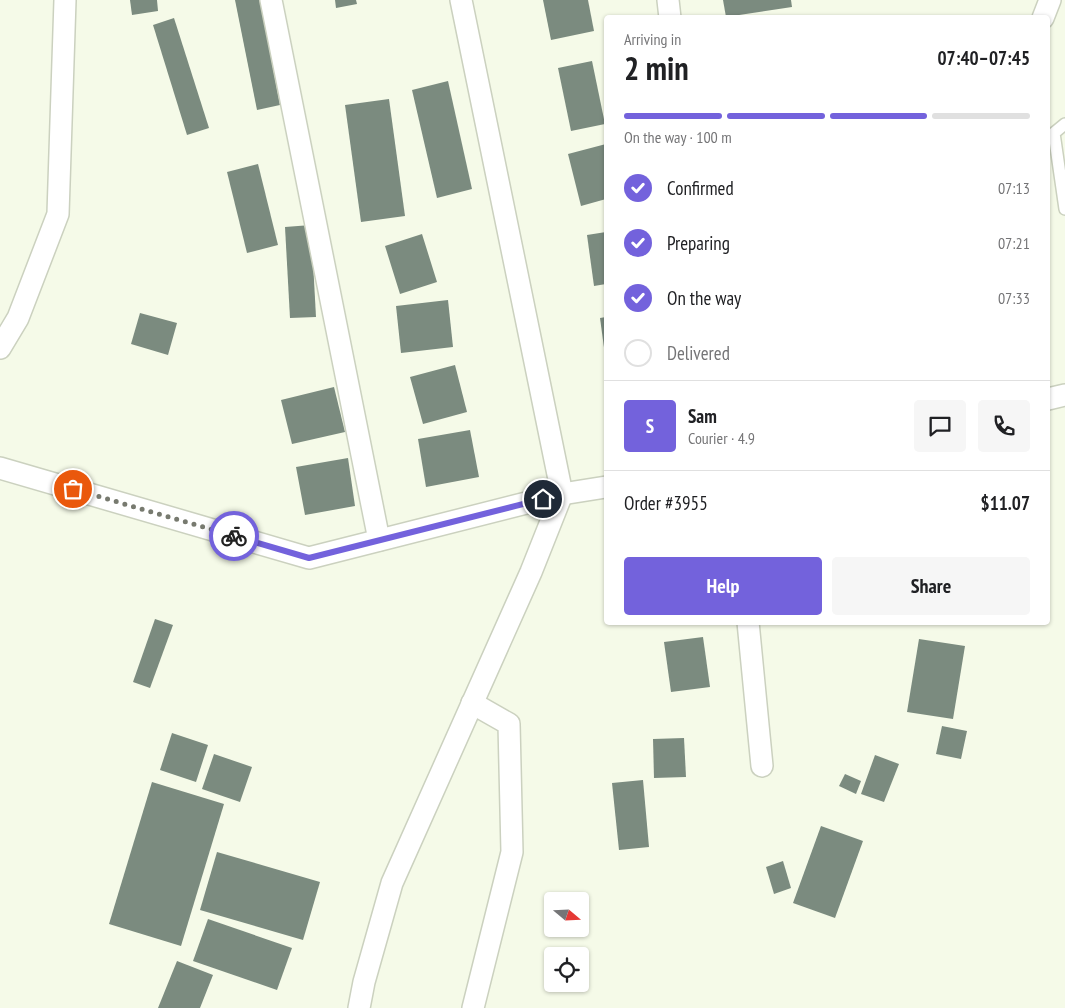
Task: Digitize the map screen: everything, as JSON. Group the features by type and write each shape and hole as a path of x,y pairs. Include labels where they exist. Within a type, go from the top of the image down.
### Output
{"street":[{"path":"0,348 18,318 58,214 65,0"},
{"path":"271,0 379,540"},
{"path":"359,1008 364,982 392,883 531,572 562,494 461,0"},
{"path":"668,0 670,15"},
{"path":"1043,15 1050,0"},
{"path":"1050,399 1065,395"},
{"path":"0,468 309,558 562,494 604,487"},
{"path":"748,625 762,766"},
{"path":"472,703 509,724 512,852 473,1008"}],"lane":[{"path":"1065,124 1054,133 1065,209"}],"building":[{"path":"130,0 157,0 158,11 132,15"},
{"path":"235,0 260,0 280,105 257,110"},
{"path":"335,0 356,0 357,4 336,8"},
{"path":"543,0 588,0 594,31 551,40"},
{"path":"723,0 791,0 792,7 739,15 726,15"},
{"path":"174,18 209,128 187,135 153,25"},
{"path":"592,61 604,124 571,131 558,68"},
{"path":"448,81 472,189 437,198 412,90"},
{"path":"389,99 405,216 361,222 345,105"},
{"path":"604,145 604,200 581,206 568,154"},
{"path":"258,164 278,245 247,253 227,172"},
{"path":"311,225 316,317 290,318 285,227"},
{"path":"604,232 604,284 594,286 587,235"},
{"path":"422,234 437,282 400,294 385,246"},
{"path":"448,300 453,347 401,353 396,306"},
{"path":"140,313 177,323 168,355 131,344"},
{"path":"604,317 604,348 600,318"},
{"path":"455,365 467,412 423,424 410,377"},
{"path":"334,387 345,432 292,444 281,400"},
{"path":"470,430 479,477 426,487 418,439"},
{"path":"348,458 355,506 305,515 296,467"},
{"path":"155,619 173,625 150,688 133,682"},
{"path":"703,637 710,687 671,692 664,642"},
{"path":"919,639 965,646 953,719 907,712"},
{"path":"942,726 967,731 961,759 936,754"},
{"path":"172,733 208,745 196,782 160,770"},
{"path":"684,738 686,777 654,778 653,739"},
{"path":"214,754 252,767 240,802 202,789"},
{"path":"875,755 899,764 884,802 861,794"},
{"path":"845,774 861,781 856,794 839,786"},
{"path":"643,780 649,847 619,850 612,783"},
{"path":"152,782 224,804 181,946 109,924"},
{"path":"821,826 863,841 835,918 793,903"},
{"path":"217,852 320,882 303,940 200,910"},
{"path":"783,861 791,888 774,894 766,867"},
{"path":"208,919 292,948 277,990 193,961"},
{"path":"177,961 213,975 200,1008 158,1008"}],"way so far":[{"path":"73,489 234,536"}],"route":[{"path":"234,536 309,558 543,499"}]}
